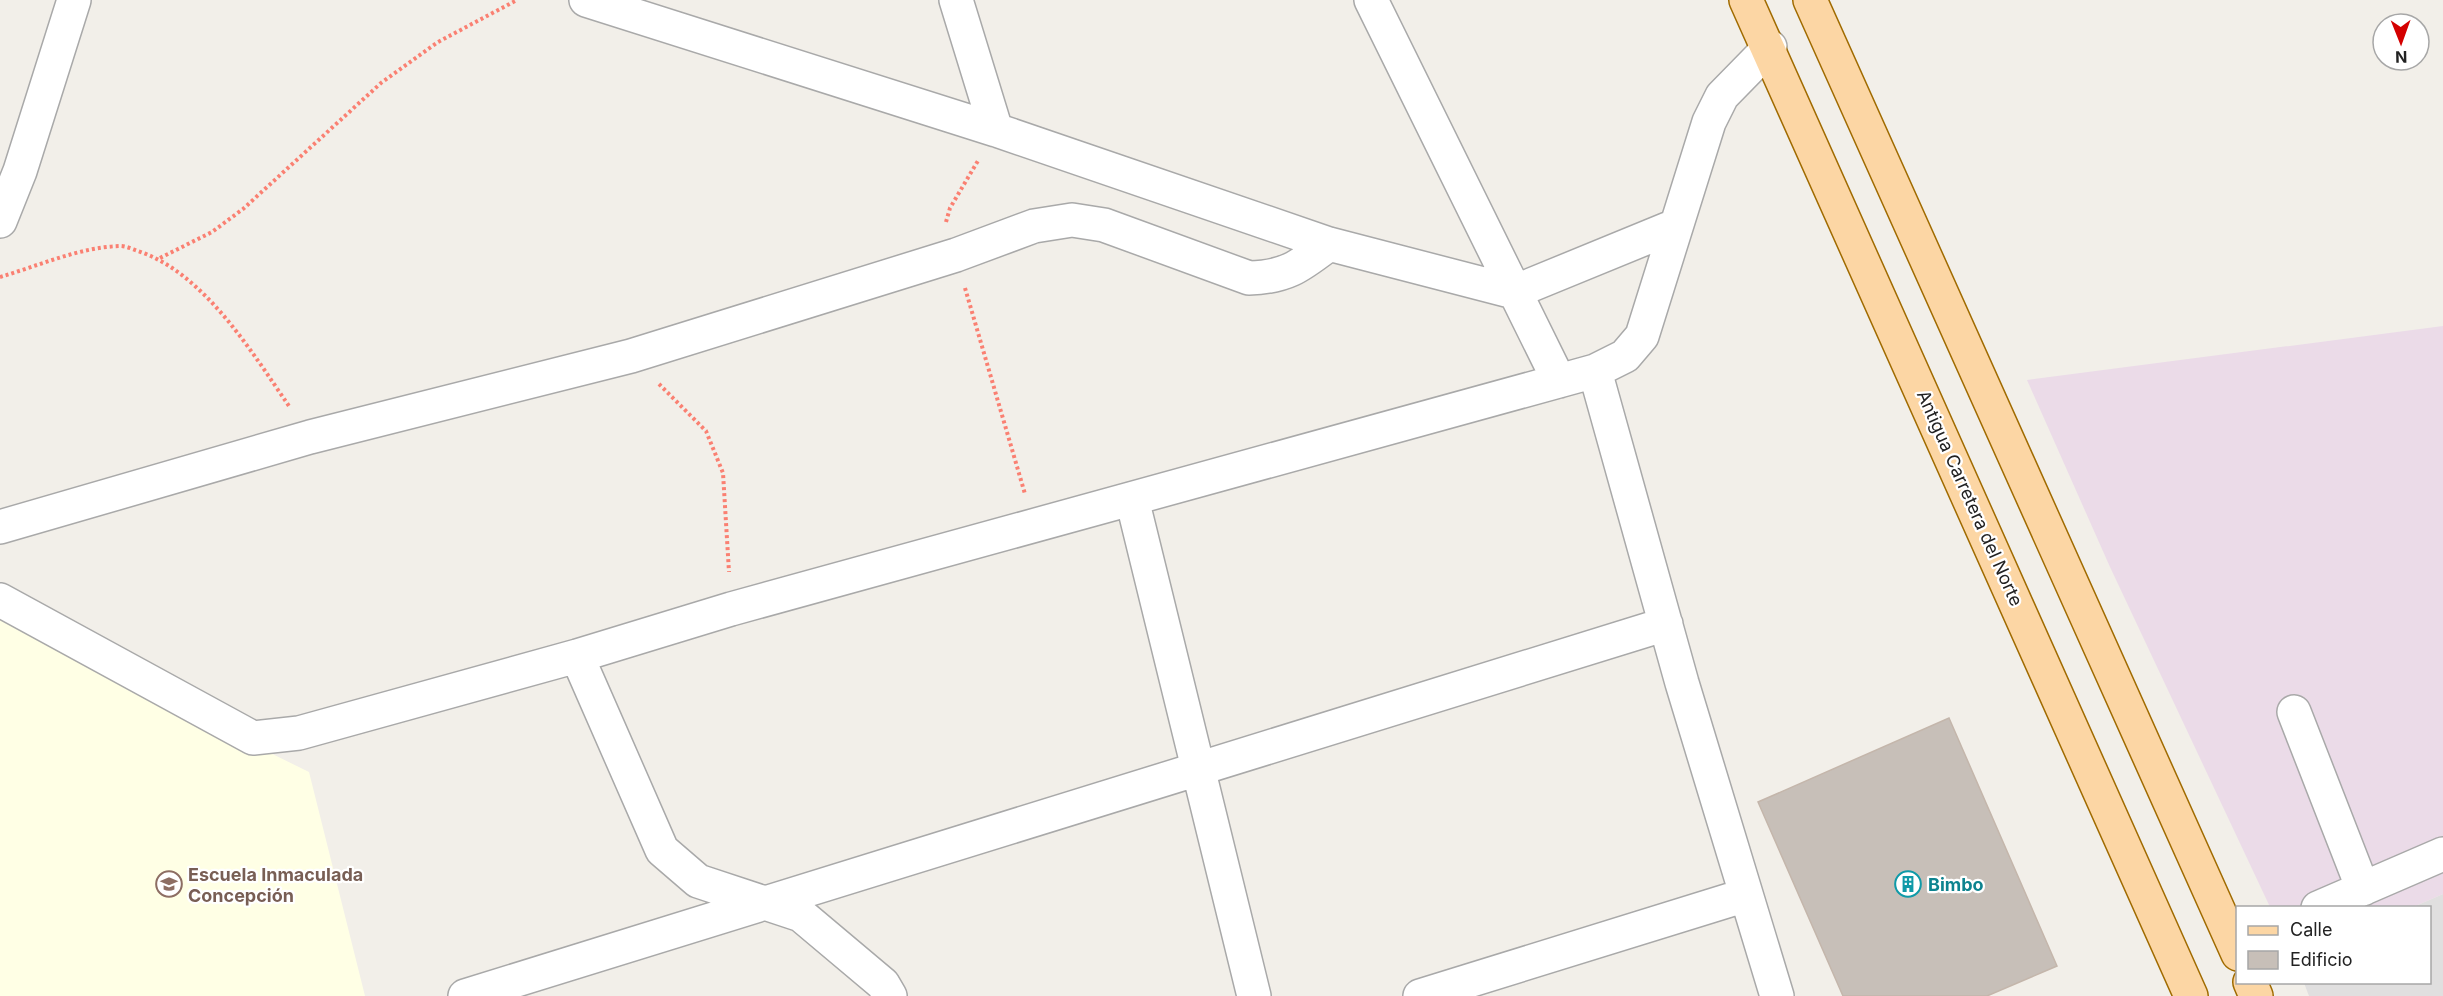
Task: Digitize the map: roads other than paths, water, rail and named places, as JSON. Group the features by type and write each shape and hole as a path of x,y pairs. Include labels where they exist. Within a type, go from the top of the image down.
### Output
{"main road":[{"name":"Antigua Carretera del Norte","path":"1746,0 1770,47 2191,996"},
{"path":"1810,0 2236,947"}],"street":[{"path":"0,221 20,171 74,0"},
{"path":"586,0 996,130 1329,244 1514,292 1675,226"},
{"path":"956,0 996,130"},
{"path":"1371,0 1559,381"},
{"path":"0,600 253,738 299,733 577,656 731,609 1595,371 1625,356 1642,336 1709,122 1722,96 1770,47"},
{"path":"0,527 310,437 631,356 956,255 1034,226 1072,220 1104,225 1249,278 1273,277 1294,270 1329,244"},
{"path":"1595,371 1666,624 1777,996"},
{"path":"1132,499 1254,996"},
{"path":"465,996 1666,624"},
{"path":"577,656 662,850 698,881 801,915 883,984 890,996"},
{"path":"2294,712 2363,889"},
{"path":"2323,906 2443,854"},
{"path":"1420,996 1746,895"}],"place":[{"name":"Escuela Inmaculada Concepción","path":"169,884"},
{"name":"Bimbo","path":"1908,884"}]}
